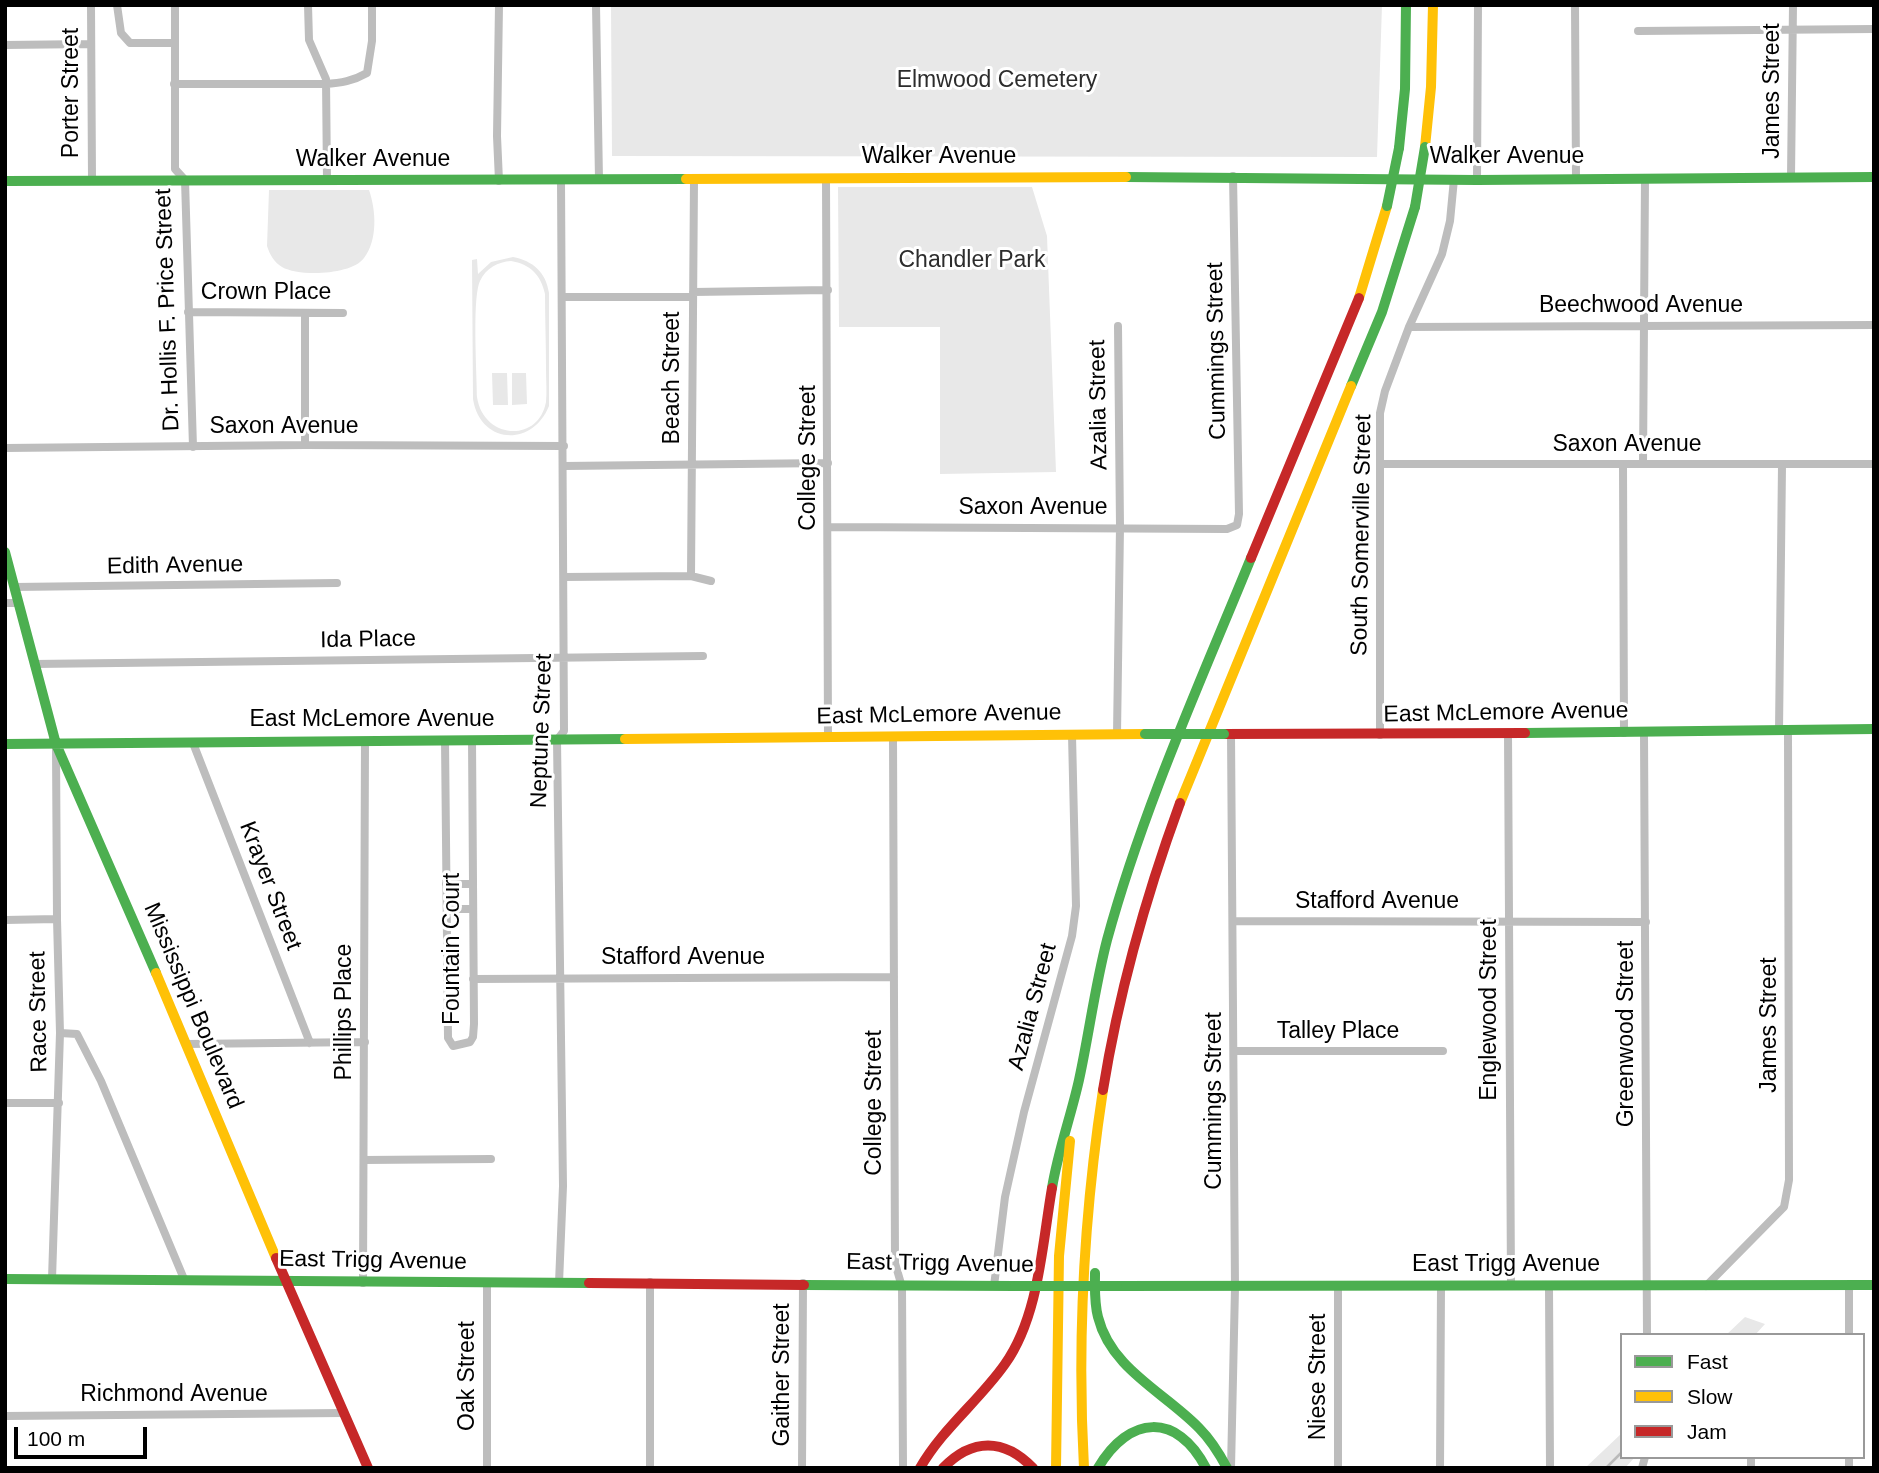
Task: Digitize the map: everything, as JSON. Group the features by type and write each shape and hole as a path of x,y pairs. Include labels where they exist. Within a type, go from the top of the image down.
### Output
{"main road":[{"path":"920,1468 941,1435 1004,1365 1022,1332 1032,1306 1056,1163 1076,1091 1107,941 1156,788 1353,313 1376,248 1399,148 1405,89 1406,5"},
{"path":"1083,1468 1083,1336 1097,1130 1126,979 1168,835 1219,704 1382,313 1415,207 1425,147 1430,97 1433,5"},
{"name":"Walker Avenue","path":"5,181 1233,176 1477,180 1874,177"},
{"name":"Mississippi Boulevard","path":"5,552 56,744 368,1468"},
{"name":"East McLemore Avenue","path":"5,744 1117,734 1644,733 1874,729"},
{"path":"1056,1468 1059,1256 1062,1203 1076,1091"},
{"path":"1088,1234 1095,1270 1098,1317 1106,1338 1136,1375 1204,1431 1229,1468"},
{"name":"East Trigg Avenue","path":"5,1279 363,1283 803,1283 902,1287 1874,1285"},
{"path":"1098,1468 1112,1443 1124,1434 1140,1428 1156,1427 1173,1430 1187,1439 1199,1451 1206,1468"},
{"path":"943,1468 955,1455 970,1447 986,1444 1010,1449 1025,1459 1032,1468"}],"street":[{"name":"Porter Street","path":"91,5 92,180"},
{"path":"117,5 121,33 130,43 174,43"},
{"name":"Dr. Hollis F. Price Street","path":"175,5 175,169 185,180 193,447"},
{"path":"308,5 309,40 325,82 327,181"},
{"path":"174,84 345,82 368,73 372,41 372,5"},
{"path":"499,5 499,181"},
{"path":"596,5 599,180"},
{"path":"1477,180 1478,5"},
{"path":"1575,5 1576,178"},
{"name":"James Street","path":"1791,177 1793,5"},
{"path":"1638,31 1874,29"},
{"path":"5,45 91,44"},
{"name":"Cummings Street","path":"1233,176 1239,514 1237,525"},
{"name":"College Street","path":"826,179 828,738"},
{"name":"South Somerville Street","path":"1380,735 1380,413 1385,391 1409,327 1443,254 1450,221 1454,179"},
{"path":"1643,464 1645,179"},
{"name":"Neptune Street","path":"559,1283 563,1186 557,740 564,731 561,180"},
{"name":"Beach Street","path":"691,576 694,180"},
{"path":"562,297 828,290"},
{"name":"Crown Place","path":"188,312 343,313"},
{"path":"305,314 305,445"},
{"name":"Beechwood Avenue","path":"1409,327 1874,325"},
{"name":"Azalia Street","path":"1117,734 1120,527 1118,326"},
{"name":"Saxon Avenue","path":"5,448 564,446"},
{"path":"564,466 828,463"},
{"name":"Saxon Avenue","path":"1380,464 1874,464"},
{"path":"1623,464 1624,733"},
{"name":"James Street","path":"1706,1286 1784,1208 1790,1180 1782,465"},
{"name":"Saxon Avenue","path":"829,527 1227,528 1237,525"},
{"path":"564,577 691,576 711,581"},
{"name":"Edith Avenue","path":"14,587 337,583"},
{"path":"5,603 18,603"},
{"name":"Ida Place","path":"34,664 703,656"},
{"name":"Englewood Street","path":"1508,733 1511,1286"},
{"name":"Greenwood Street","path":"1644,733 1647,1333"},
{"name":"Cummings Street","path":"1227,734 1233,921 1235,1288 1229,1468"},
{"name":"Azalia Street","path":"994,1286 1005,1197 1024,1112 1072,936 1076,906 1072,735"},
{"name":"College Street","path":"893,737 895,1264 902,1287 903,1468"},
{"name":"Fountain Court","path":"445,740 448,1038 453,1046 470,1042 473,1037 472,740"},
{"name":"Phillips Place","path":"363,1283 365,741"},
{"name":"Krayer Street","path":"193,743 310,1043"},
{"name":"Race Street","path":"52,1279 60,1034 56,744"},
{"path":"446,884 472,884"},
{"path":"447,909 472,909"},
{"path":"5,920 57,919"},
{"name":"Stafford Avenue","path":"1233,921 1646,922"},
{"name":"Stafford Avenue","path":"473,979 894,977"},
{"path":"60,1034 77,1034 101,1081 184,1279"},
{"path":"187,1044 365,1042"},
{"name":"Talley Place","path":"1234,1051 1443,1051"},
{"path":"5,1103 59,1103"},
{"path":"364,1160 491,1160"},
{"path":"650,1282 650,1468"},
{"name":"Oak Street","path":"487,1283 487,1468"},
{"name":"Gaither Street","path":"802,1468 803,1283"},
{"path":"1849,1285 1849,1333"},
{"name":"Niese Street","path":"1338,1286 1338,1468"},
{"path":"1440,1468 1441,1286"},
{"path":"1549,1287 1550,1468"},
{"name":"Richmond Avenue","path":"5,1416 343,1413"}],"green space":[{"name":"Elmwood Cemetery","path":"611,5 1382,5 1377,157 612,156"},
{"name":"Chandler Park","path":"838,187 1032,187 1047,236 1056,472 940,474 940,327 839,327"},
{"path":"269,190 369,190 374,234 369,251 358,264 337,271 312,273 282,267 267,246"},
{"path":"513,257 527,261 542,273 549,293 549,406 541,420 531,429 519,434 507,435 485,425 473,399 472,260 477,259 478,274 491,262","holes":["511,261 534,272 541,281 545,294 546,398 541,416 533,425 511,431 499,428 481,411 477,397 476,336 476,303 480,281 493,266"]},
{"path":"492,373 507,373 508,405 493,405"},
{"path":"512,373 526,373 527,404 512,405"},
{"path":"1745,1317 1765,1324 1757,1333 1728,1333"},
{"path":"1620,1435 1620,1459 1633,1459 1625,1468 1585,1468"}],"waterway":[{"path":"1606,1468 1620,1454"}],"traffic: fast":[{"path":"1399,148 1405,89 1406,5"},
{"path":"1415,207 1425,147"},
{"path":"1387,206 1399,148"},
{"path":"1126,177 1477,180 1874,177"},
{"path":"5,181 686,179"},
{"path":"1351,386 1382,312 1415,207"},
{"path":"5,552 56,744 156,973"},
{"path":"1052,1188 1079,1080 1103,957 1121,891 1173,746 1251,558"},
{"path":"1525,733 1874,729"},
{"path":"1145,734 1224,734"},
{"path":"5,744 625,739"},
{"path":"1095,1273 1098,1317 1114,1351 1140,1378 1199,1428 1227,1468"},
{"path":"5,1279 589,1283"},
{"path":"804,1285 1015,1286"},
{"path":"1117,1286 1874,1285"},
{"path":"1015,1286 1117,1286"},
{"path":"1098,1468 1110,1450 1124,1438 1138,1430 1153,1427 1167,1429 1181,1437 1206,1468"}],"traffic: slow":[{"path":"1425,147 1431,87 1433,5"},
{"path":"686,179 1126,177"},
{"path":"1359,298 1387,206"},
{"path":"1180,803 1351,386"},
{"path":"625,739 1145,734"},
{"path":"156,973 276,1258"},
{"path":"1084,1468 1081,1373 1084,1278 1091,1184 1103,1090"},
{"path":"1056,1468 1059,1256 1070,1141"}],"traffic: jam":[{"path":"1251,558 1359,298"},
{"path":"1224,734 1525,733"},
{"path":"1103,1090 1117,1016 1135,944 1180,803"},
{"path":"920,1468 939,1440 995,1377 1016,1345 1032,1302 1052,1188"},
{"path":"276,1258 368,1468"},
{"path":"589,1283 804,1285"},
{"path":"943,1468 965,1451 988,1446 1011,1451 1033,1468"}]}
